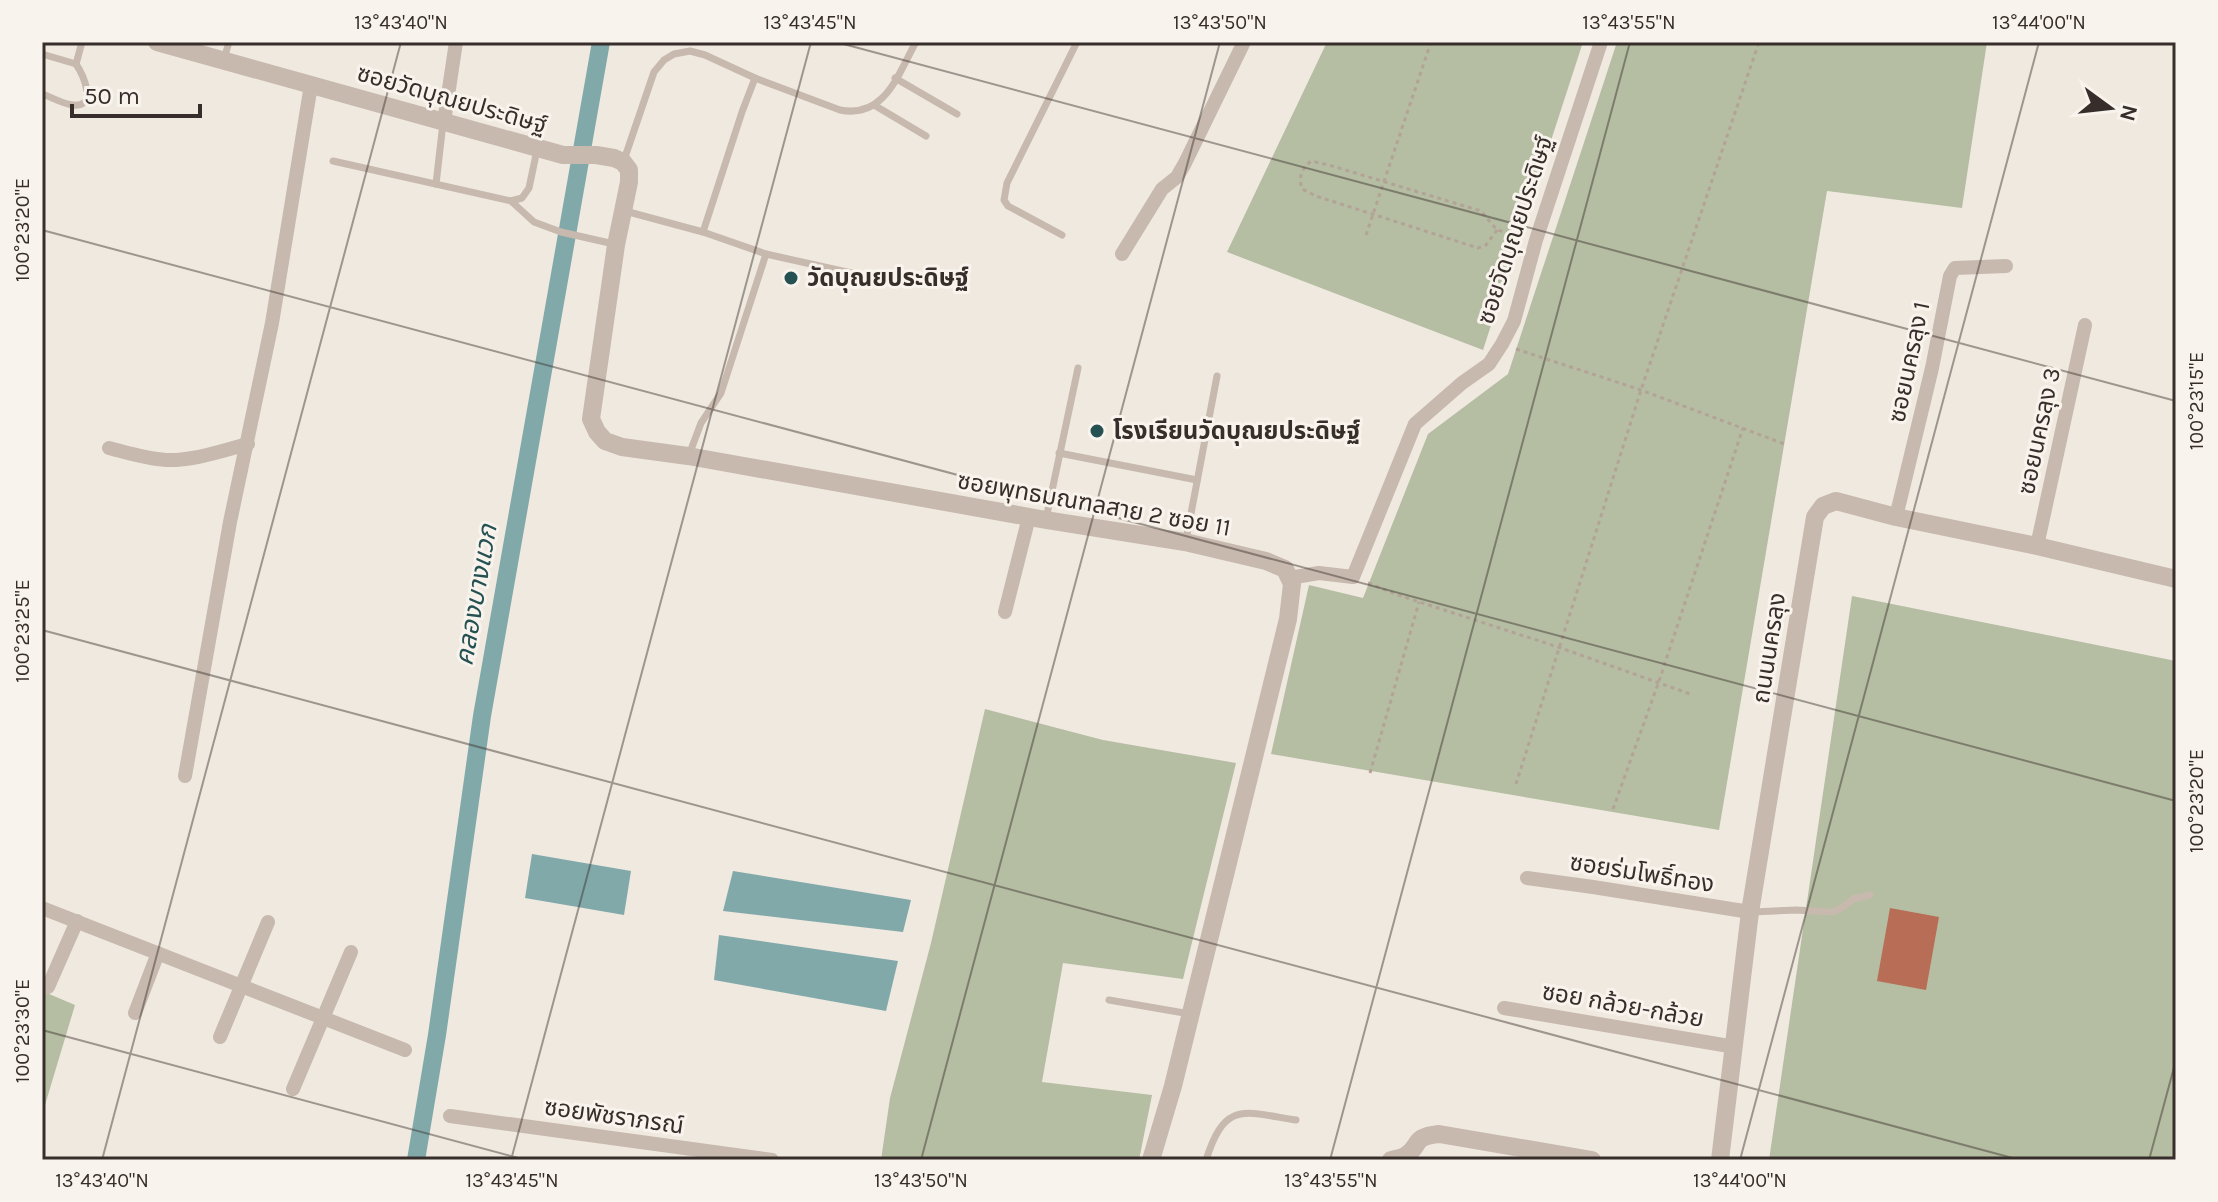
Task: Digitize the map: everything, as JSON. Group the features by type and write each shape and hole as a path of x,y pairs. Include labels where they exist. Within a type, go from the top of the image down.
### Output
{"street":[{"name":"ซอยวัดบุณยประดิษฐ์","path":"157,42 563,155 596,155 623,162"},
{"path":"444,122 456,42"},
{"path":"1122,254 1162,189 1177,177 1244,42"},
{"name":"ซอยวัดบุณยประดิษฐ์","path":"1353,577 1415,424 1489,364 1514,321 1536,240 1601,42"},
{"path":"185,776 230,522 272,323 311,85"},
{"name":"ซอยพุทธมณฑลสาย 2 ซอย 11","path":"623,162 629,170 591,419 605,441 622,447 1185,542 1266,561 1285,569 1289,578"},
{"name":"ซอยนครลุง 1","path":"1896,517 1932,368 1950,276 1955,268 2006,266"},
{"name":"ซอยนครลุง 3","path":"2037,546 2085,325"},
{"path":"109,448 168,460 196,457 248,444"},
{"name":"ถนนนครลุง","path":"1720,1160 1750,912 1815,517 1823,506 1836,501 1896,517 2176,577"},
{"path":"1005,612 1038,519"},
{"path":"1151,1160 1191,1015 1288,619 1292,584 1289,578 1319,573 1353,577"},
{"name":"ซอยร่มโพธิ์ทอง","path":"1527,878 1750,912"},
{"path":"42,908 405,1050"},
{"path":"48,987 77,921"},
{"path":"220,1037 268,922"},
{"path":"293,1089 351,952"},
{"path":"135,1013 158,953"},
{"name":"ซอย กล้วย-กล้วย","path":"1504,1008 1735,1047"},
{"name":"ซอยพัชราภรณ์","path":"450,1116 687,1154 772,1160"},
{"path":"1391,1160 1406,1155 1417,1140 1439,1134 1592,1160"}],"lane":[{"path":"76,64 82,42"},
{"path":"224,61 229,42"},
{"path":"623,162 654,72 674,54 690,51 705,55 755,78 853,113 872,108 888,93 916,42"},
{"path":"1062,235 1008,206 1004,200 1007,183 1077,42"},
{"path":"42,54 76,64 85,80 87,93 81,104 73,105 42,94"},
{"path":"703,232 755,78"},
{"path":"895,78 957,114"},
{"path":"874,105 926,136"},
{"path":"436,184 444,122"},
{"path":"333,161 511,201 522,198 529,188 537,148"},
{"path":"511,201 534,222 616,245"},
{"path":"623,211 703,232 766,254 856,274"},
{"path":"688,456 701,423 721,393 766,254"},
{"path":"1038,519 1059,453 1078,368"},
{"path":"1185,542 1217,376"},
{"path":"1059,453 1197,480"},
{"path":"1750,912 1832,912 1853,899 1870,895"},
{"path":"1109,1000 1191,1015"},
{"path":"1206,1160 1211,1143 1226,1120 1245,1113 1296,1120"}],"path":[{"path":"1366,235 1431,42"},
{"path":"1516,784 1641,390 1759,42"},
{"path":"1497,230 1486,245 1478,248 1316,196 1302,189 1303,169 1311,161 1384,181 1481,211 1497,230 1536,240"},
{"path":"1502,344 1641,390 1787,445"},
{"path":"1613,809 1743,428"},
{"path":"1353,577 1693,695"},
{"path":"1370,773 1419,602"}],"green space":[{"path":"1327,42 1583,42 1483,350 1227,252"},
{"path":"1617,42 1987,42 1962,208 1827,191 1719,830 1271,754 1309,585 1363,598 1428,434 1508,374"},
{"path":"1852,596 2176,661 2176,1160 1769,1160"},
{"path":"985,709 1103,740 1236,763 1183,979 1063,963 1042,1082 1152,1095 1139,1160 881,1160 890,1098 931,943"},
{"path":"42,991 75,1005 42,1115"}],"water":[{"path":"532,854 631,871 624,915 525,898"},
{"path":"733,871 911,900 903,932 723,911"},
{"path":"719,935 898,961 886,1011 714,980"}],"building":[{"path":"1890,908 1939,917 1926,990 1877,981"}],"waterway":[{"name":"คลองบางแวก","path":"416,1160 482,716 601,42"}],"place":[{"name":"วัดบุณยประดิษฐ์","path":"791,278"},
{"name":"โรงเรียนวัดบุณยประดิษฐ์","path":"1097,431"}]}
